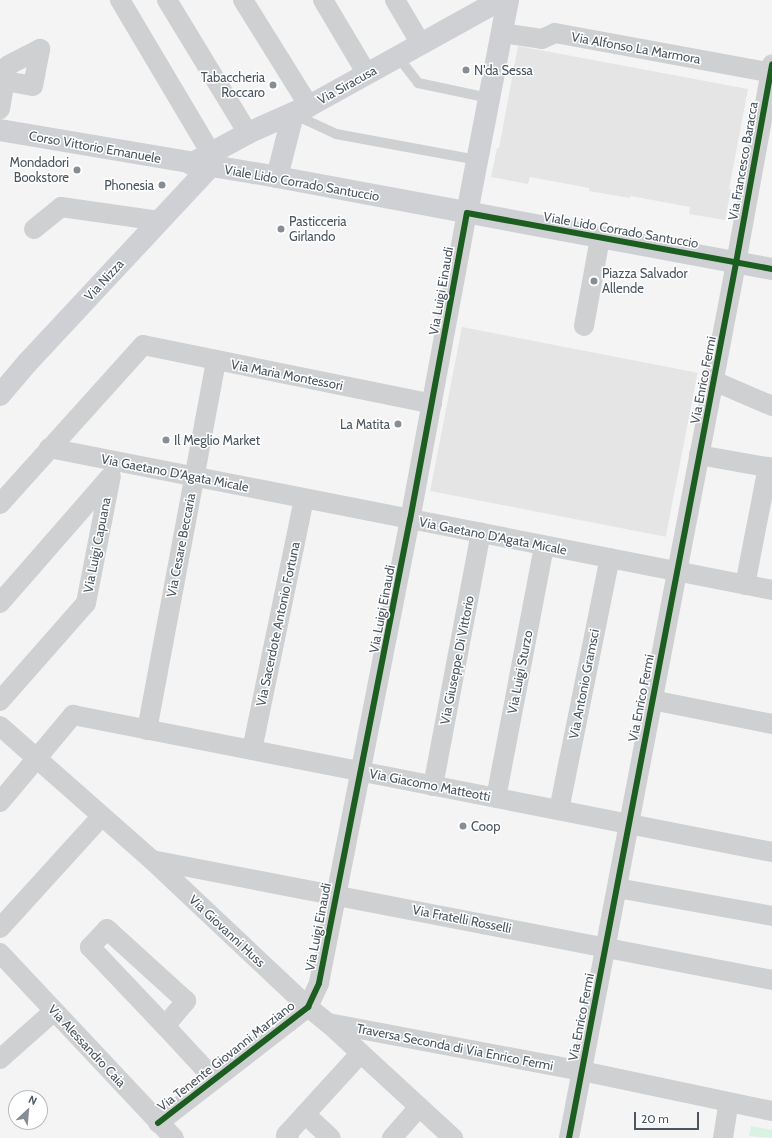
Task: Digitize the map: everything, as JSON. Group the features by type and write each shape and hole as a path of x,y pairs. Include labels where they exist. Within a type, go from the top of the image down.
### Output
{"main road":[{"name":"Via Siracusa","path":"204,161 248,133 301,110 500,0"},
{"name":"Via Luigi Einaudi","path":"467,213 508,0"},
{"path":"277,177 301,110"},
{"name":"Corso Vittorio Emanuele","path":"0,130 204,161"},
{"name":"Viale Lido Corrado Santuccio","path":"204,161 277,177 772,269"},
{"name":"Via Nizza","path":"0,395 28,362 159,221 204,161"}],"street":[{"path":"120,0 204,161"},
{"path":"167,0 248,133"},
{"path":"243,0 301,110"},
{"path":"323,0 367,74"},
{"path":"395,0 421,44"},
{"name":"Via Alfonso La Marmora","path":"502,33 542,39 555,33 771,70"},
{"path":"0,109 4,69"},
{"name":"Via Francesco Baracca","path":"736,263 771,70"},
{"path":"34,229 61,207 159,221"},
{"name":"Via Luigi Einaudi","path":"308,1007 319,983 410,520 467,213"},
{"path":"584,326 600,238"},
{"name":"Via Enrico Fermi","path":"569,1138 736,263"},
{"name":"Via Maria Montessori","path":"49,448 143,345 432,404"},
{"name":"Via Cesare Beccaria","path":"147,730 216,360"},
{"path":"714,381 772,406"},
{"path":"0,504 49,448"},
{"name":"Via Gaetano D'Agata Micale","path":"49,448 114,469 194,477 772,590"},
{"path":"700,455 770,468 746,585"},
{"path":"0,603 114,469"},
{"name":"Via Luigi Capuana","path":"0,701 86,603 114,469"},
{"name":"Via Sacerdote Antonio Fortuna","path":"252,750 304,498"},
{"name":"Via Giuseppe Di Vittorio","path":"433,786 481,533"},
{"name":"Via Luigi Sturzo","path":"496,798 544,546"},
{"name":"Via Antonio Gramsci","path":"559,810 610,558"},
{"path":"652,700 772,724"},
{"name":"Via Giacomo Matteotti","path":"38,759 73,715 772,852"},
{"name":"Via Giovanni Huss","path":"0,726 152,860 308,1007 328,1023 453,1138"},
{"path":"0,802 38,759"},
{"path":"0,928 102,816"},
{"name":"Via Fratelli Rosselli","path":"152,860 605,946 772,980"},
{"path":"616,888 772,916"},
{"path":"164,1026 186,1001 107,929 90,947 164,1026 214,1079"},
{"name":"Via Alessandro Caia","path":"0,953 158,1123 174,1138"},
{"name":"Via Tenente Giovanni Marziano","path":"158,1123 308,1007"},
{"path":"0,1059 54,1011"},
{"name":"Traversa Seconda di Via Enrico Fermi","path":"328,1023 582,1071 772,1111"},
{"path":"289,1138 286,1135 361,1053"},
{"path":"723,1138 729,1102"},
{"path":"392,1138 419,1107"},
{"path":"305,1114 331,1138"}],"lane":[{"path":"398,56 418,83 489,98"},
{"path":"301,110 336,134 477,160"}],"shaded area":[{"path":"518,46 748,89 729,189 731,190 725,220 689,214 690,207 631,196 630,198 589,191 589,188 530,177 528,184 491,177 497,148 499,148"},
{"path":"462,327 698,373 666,537 430,491"}],"green space":[{"path":"751,1126 772,1130 772,1138 749,1136"}],"cycle path":[{"path":"569,1138 736,263 772,64"},
{"path":"158,1123 308,1007 319,983 410,520 467,213 772,269"}],"place":[{"name":"N'da Sessa","path":"466,70"},
{"name":"Tabaccheria Roccaro","path":"273,85"},
{"name":"Mondadori Bookstore","path":"77,170"},
{"name":"Phonesia","path":"162,185"},
{"name":"Pasticceria Girlando","path":"281,229"},
{"name":"Piazza Salvador Allende","path":"594,281"},
{"name":"La Matita","path":"398,424"},
{"name":"Il Meglio Market","path":"166,440"},
{"name":"Coop","path":"463,826"}]}
